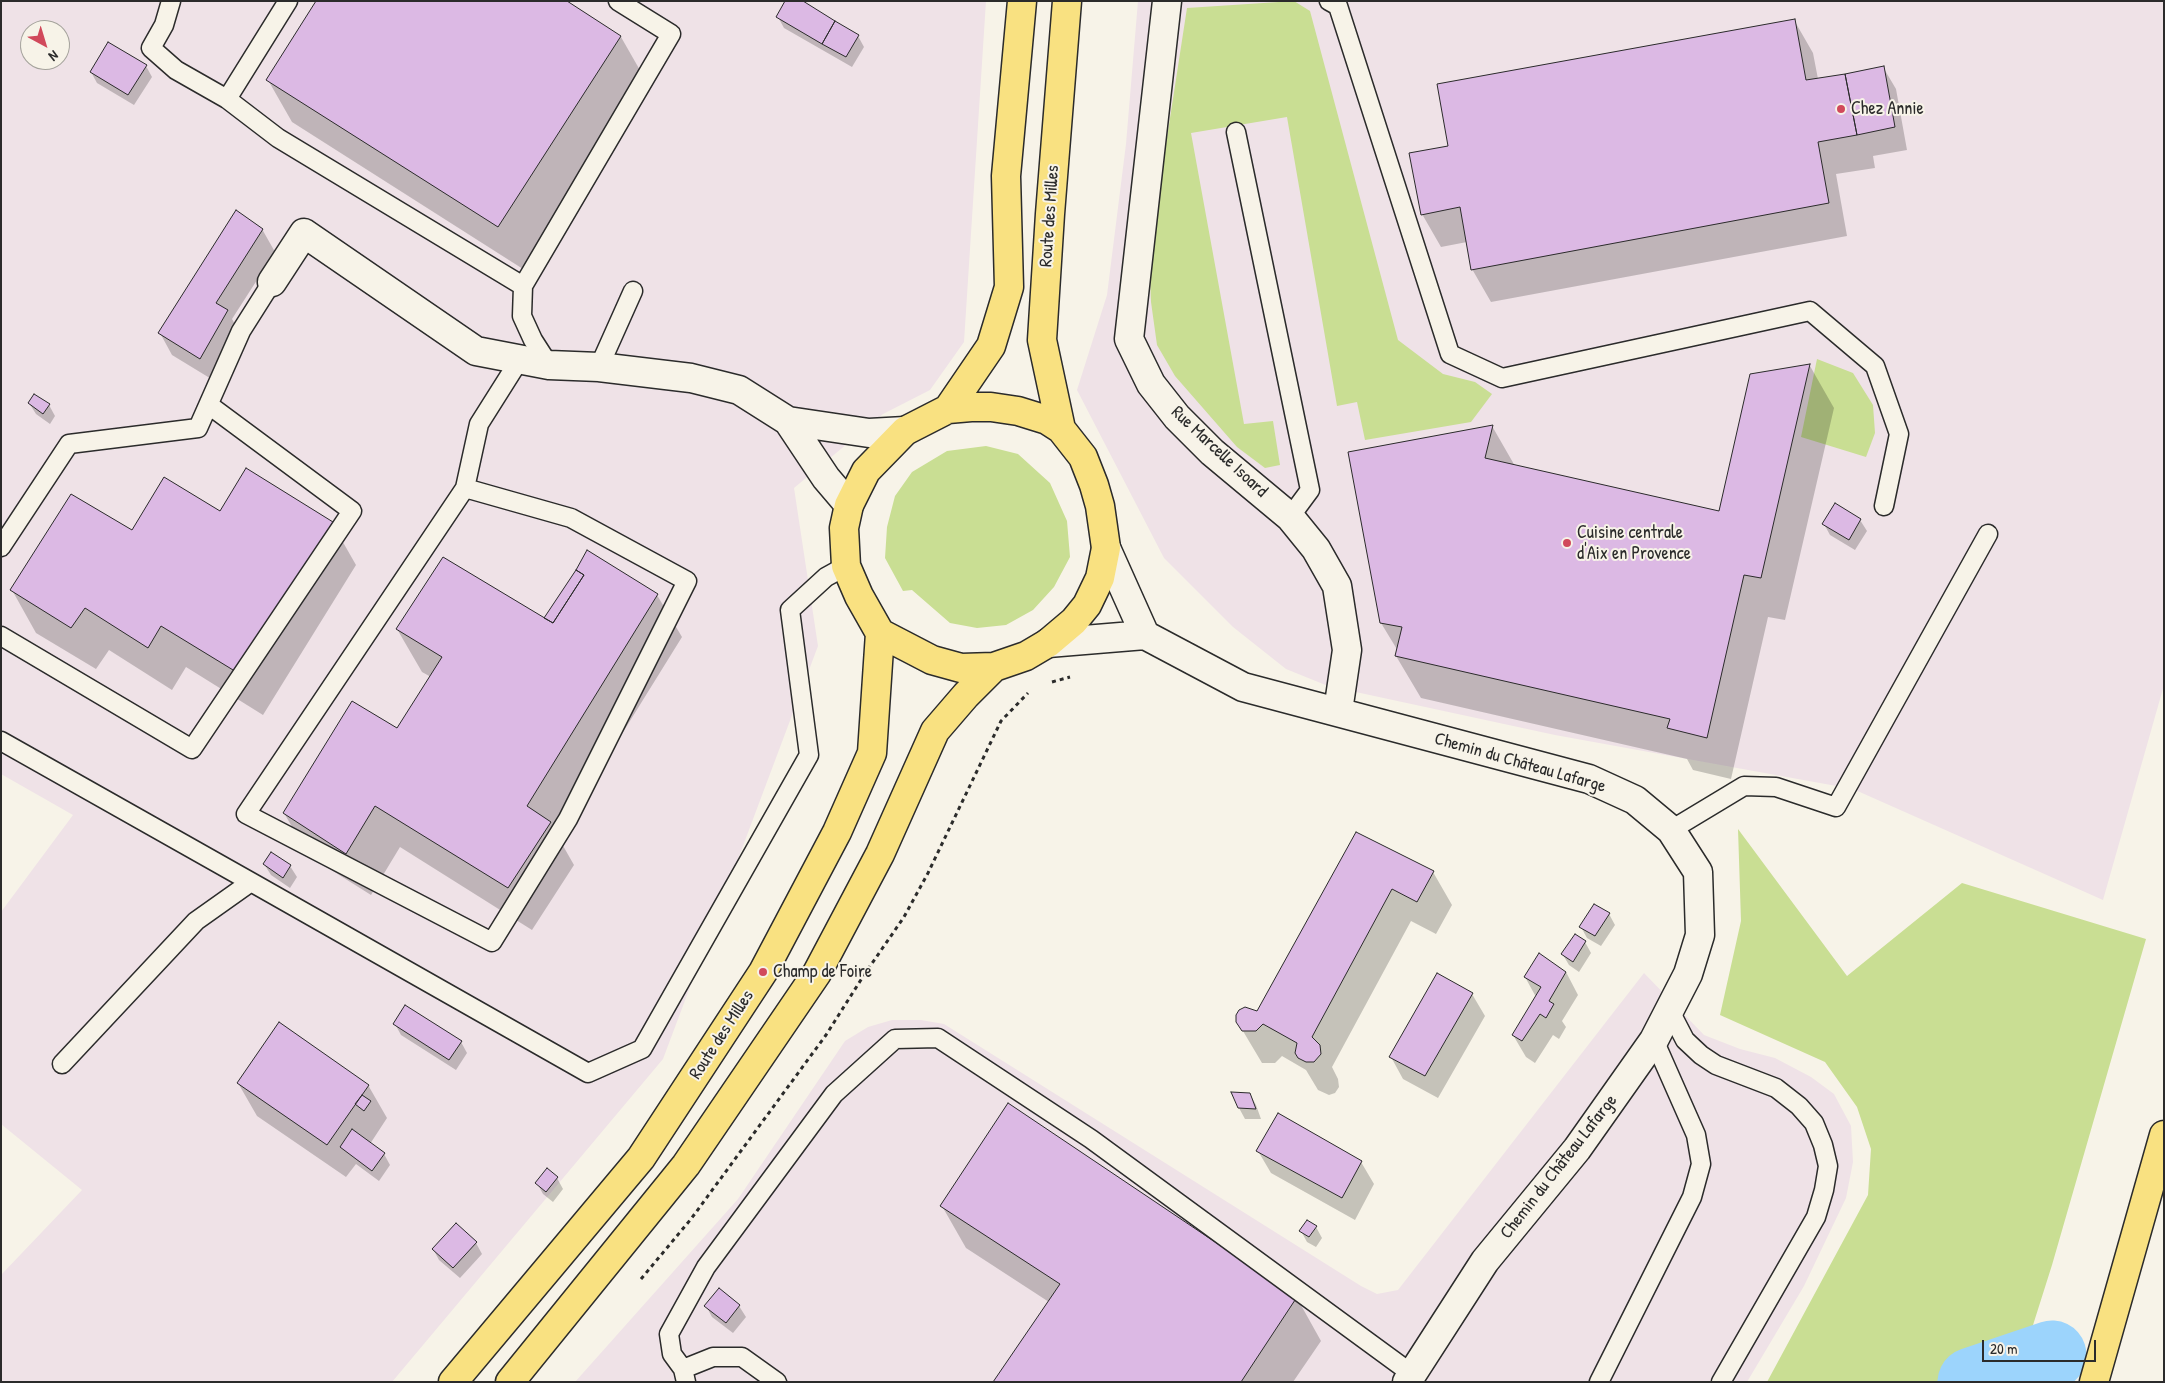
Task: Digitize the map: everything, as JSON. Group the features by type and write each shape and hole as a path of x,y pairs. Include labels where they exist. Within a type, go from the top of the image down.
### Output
{"main road":[{"path":"960,408 991,346 1009,287 1006,176 1022,1"},
{"name":"Route des Milles","path":"1061,428 1042,340 1067,1"},
{"path":"992,407 1018,411 1047,420 1061,428 1083,457 1094,485 1100,506 1106,548 1100,578 1087,605 1074,621 1048,643 1026,656 994,667 961,668 932,660 880,633 859,596 846,566 844,528 849,504 866,471 905,432 960,408 992,407"},
{"name":"Route des Milles","path":"453,1382 641,1158 763,972 837,832 872,753 880,633"},
{"path":"510,1382 686,1165 817,973 880,854 935,731 966,695 994,667"},
{"path":"2094,1382 2164,1136"}],"street":[{"name":"Rue Marcelle Isoard","path":"1167,1 1129,339 1151,384 1176,417 1212,452 1290,517 1316,549 1337,586 1347,650 1338,711"},
{"path":"272,282 304,233 476,351 549,365 599,367 691,378 739,390 788,421 869,434 905,432"},
{"path":"788,421 826,478 849,504"},
{"path":"1048,643 1145,636 1106,548"},
{"name":"Chemin du Château Lafarge","path":"1145,636 1243,687 1589,780 1635,800 1671,830 1698,872 1700,935 1688,974 1670,1012 1654,1040 1577,1149 1485,1261 1410,1378"}],"lane":[{"path":"171,1 164,25 151,48 176,70 227,99 278,138 523,286"},
{"path":"227,99 288,1"},
{"path":"549,365 533,340 522,316 523,286 671,34 618,1"},
{"path":"1329,1 1338,6 1450,354 1502,378 1810,311 1875,366 1898,434 1884,506"},
{"path":"1236,132 1310,490 1290,517"},
{"path":"1,547 69,444 198,428 241,331 272,282"},
{"path":"599,367 633,291"},
{"path":"465,488 571,518 687,581 568,819 492,942 246,814 465,488 479,424 520,360"},
{"path":"1,636 192,749 352,511 209,405"},
{"path":"1671,830 1744,786 1776,788 1836,807 1988,534"},
{"path":"1,740 588,1073 642,1049 809,755 790,610 826,576 846,566"},
{"path":"62,1064 196,921 251,882"},
{"path":"1670,1012 1685,1040 1716,1066 1776,1088 1799,1106 1814,1123 1823,1145 1828,1166 1824,1190 1816,1217 1721,1382"},
{"path":"777,1382 742,1357 713,1357 685,1375 672,1354 669,1334 706,1267 834,1094 894,1040 938,1038 1091,1139 1410,1378"},
{"path":"1599,1382 1692,1197 1701,1164 1696,1135 1654,1040"}],"shaded area":[{"path":"1,1 986,1 964,342 930,390 883,414 794,488 818,646 663,1059 392,1382 1,1382 1,1275 82,1190 1,1124 1,912 73,815 1,774"},
{"path":"1138,1 2164,1 2164,685 2103,900 1853,789 1555,735 1328,686 1286,669 1233,627 1164,558 1077,390 1107,295 1126,144"},
{"path":"1644,973 1704,1035 1740,1049 1775,1058 1811,1077 1834,1094 1851,1126 1853,1162 1846,1198 1804,1286 1747,1382 575,1382 738,1199 845,1041 868,1027 892,1020 921,1020 944,1024 1361,1286 1377,1294 1398,1290"}],"green space":[{"path":"1294,1 1310,11 1398,340 1443,374 1475,382 1492,394 1471,422 1365,440 1357,402 1337,406 1287,117 1191,133 1244,424 1273,421 1280,465 1265,468 1237,447 1175,376 1157,345 1151,302 1149,254 1187,8"},
{"path":"1817,359 1853,373 1873,405 1875,433 1866,457 1801,437"},
{"path":"986,446 1018,454 1050,483 1067,521 1070,557 1054,587 1033,610 1006,625 977,628 950,623 912,590 903,591 885,558 887,527 895,496 912,472 947,451"},
{"path":"1738,829 1847,976 1962,883 2146,939 2052,1265 2015,1382 1767,1382 1868,1195 1871,1149 1857,1107 1825,1062 1720,1015 1741,921"}],"building":[{"path":"316,1 567,1 621,36 498,227 266,80"},
{"path":"785,1 803,1 835,21 822,44 776,17"},
{"path":"1795,19 1806,80 1845,74 1857,135 1818,142 1829,203 1471,270 1460,207 1421,215 1409,153 1448,146 1437,84"},
{"path":"835,21 859,35 846,57 822,44"},
{"path":"108,42 147,65 128,95 90,72"},
{"path":"1884,66 1895,127 1857,135 1845,74"},
{"path":"236,210 263,229 216,303 228,310 200,359 158,333"},
{"name":"Cuisine centrale d'Aix en Provence","path":"1810,364 1761,578 1744,575 1707,738 1667,728 1670,719 1395,656 1402,627 1380,623 1348,452 1493,425 1485,458 1719,511 1750,374"},
{"path":"34,394 50,404 43,414 28,403"},
{"path":"246,468 333,522 238,673 161,626 148,648 85,608 71,628 10,590 71,494 132,530 164,477 220,511"},
{"path":"1835,503 1861,519 1849,540 1822,524"},
{"path":"587,550 658,594 527,806 551,822 508,888 375,806 346,854 283,813 352,701 397,728 442,657 396,629 443,557 553,623 584,575 576,570"},
{"path":"576,570 584,575 553,623 544,618"},
{"path":"1356,832 1434,871 1417,902 1392,889 1312,1037 1320,1045 1321,1054 1314,1062 1306,1062 1298,1058 1295,1053 1297,1043 1263,1024 1256,1031 1242,1031 1236,1022 1236,1015 1239,1010 1245,1007 1257,1011"},
{"path":"271,852 291,865 283,878 263,864"},
{"path":"1594,904 1610,913 1595,936 1579,927"},
{"path":"1575,934 1586,941 1573,962 1561,954"},
{"path":"1539,953 1566,972 1549,1001 1554,1004 1546,1018 1540,1014 1522,1041 1512,1035 1541,987 1524,977"},
{"path":"1437,973 1473,993 1425,1076 1389,1057"},
{"path":"405,1005 462,1041 449,1060 393,1024"},
{"path":"279,1022 369,1085 327,1145 237,1083"},
{"path":"1231,1092 1250,1093 1256,1109 1238,1108"},
{"path":"362,1095 371,1101 364,1111 355,1104"},
{"path":"1008,1103 1297,1297 1241,1382 993,1382 1060,1284 940,1206"},
{"path":"1278,1113 1362,1161 1342,1198 1256,1151"},
{"path":"352,1129 385,1153 372,1171 340,1147"},
{"path":"547,1168 558,1177 546,1192 535,1183"},
{"path":"1307,1220 1317,1226 1309,1237 1299,1231"},
{"path":"456,1223 477,1242 453,1268 432,1249"},
{"path":"719,1288 740,1305 726,1323 704,1306"}],"waterway":[{"path":"1972,1382 2052,1355"}],"place":[{"name":"Chez Annie","path":"1841,109"},
{"name":"Cuisine centrale d'Aix en Provence","path":"1567,543"},
{"name":"Champ de Foire","path":"763,972"}]}
